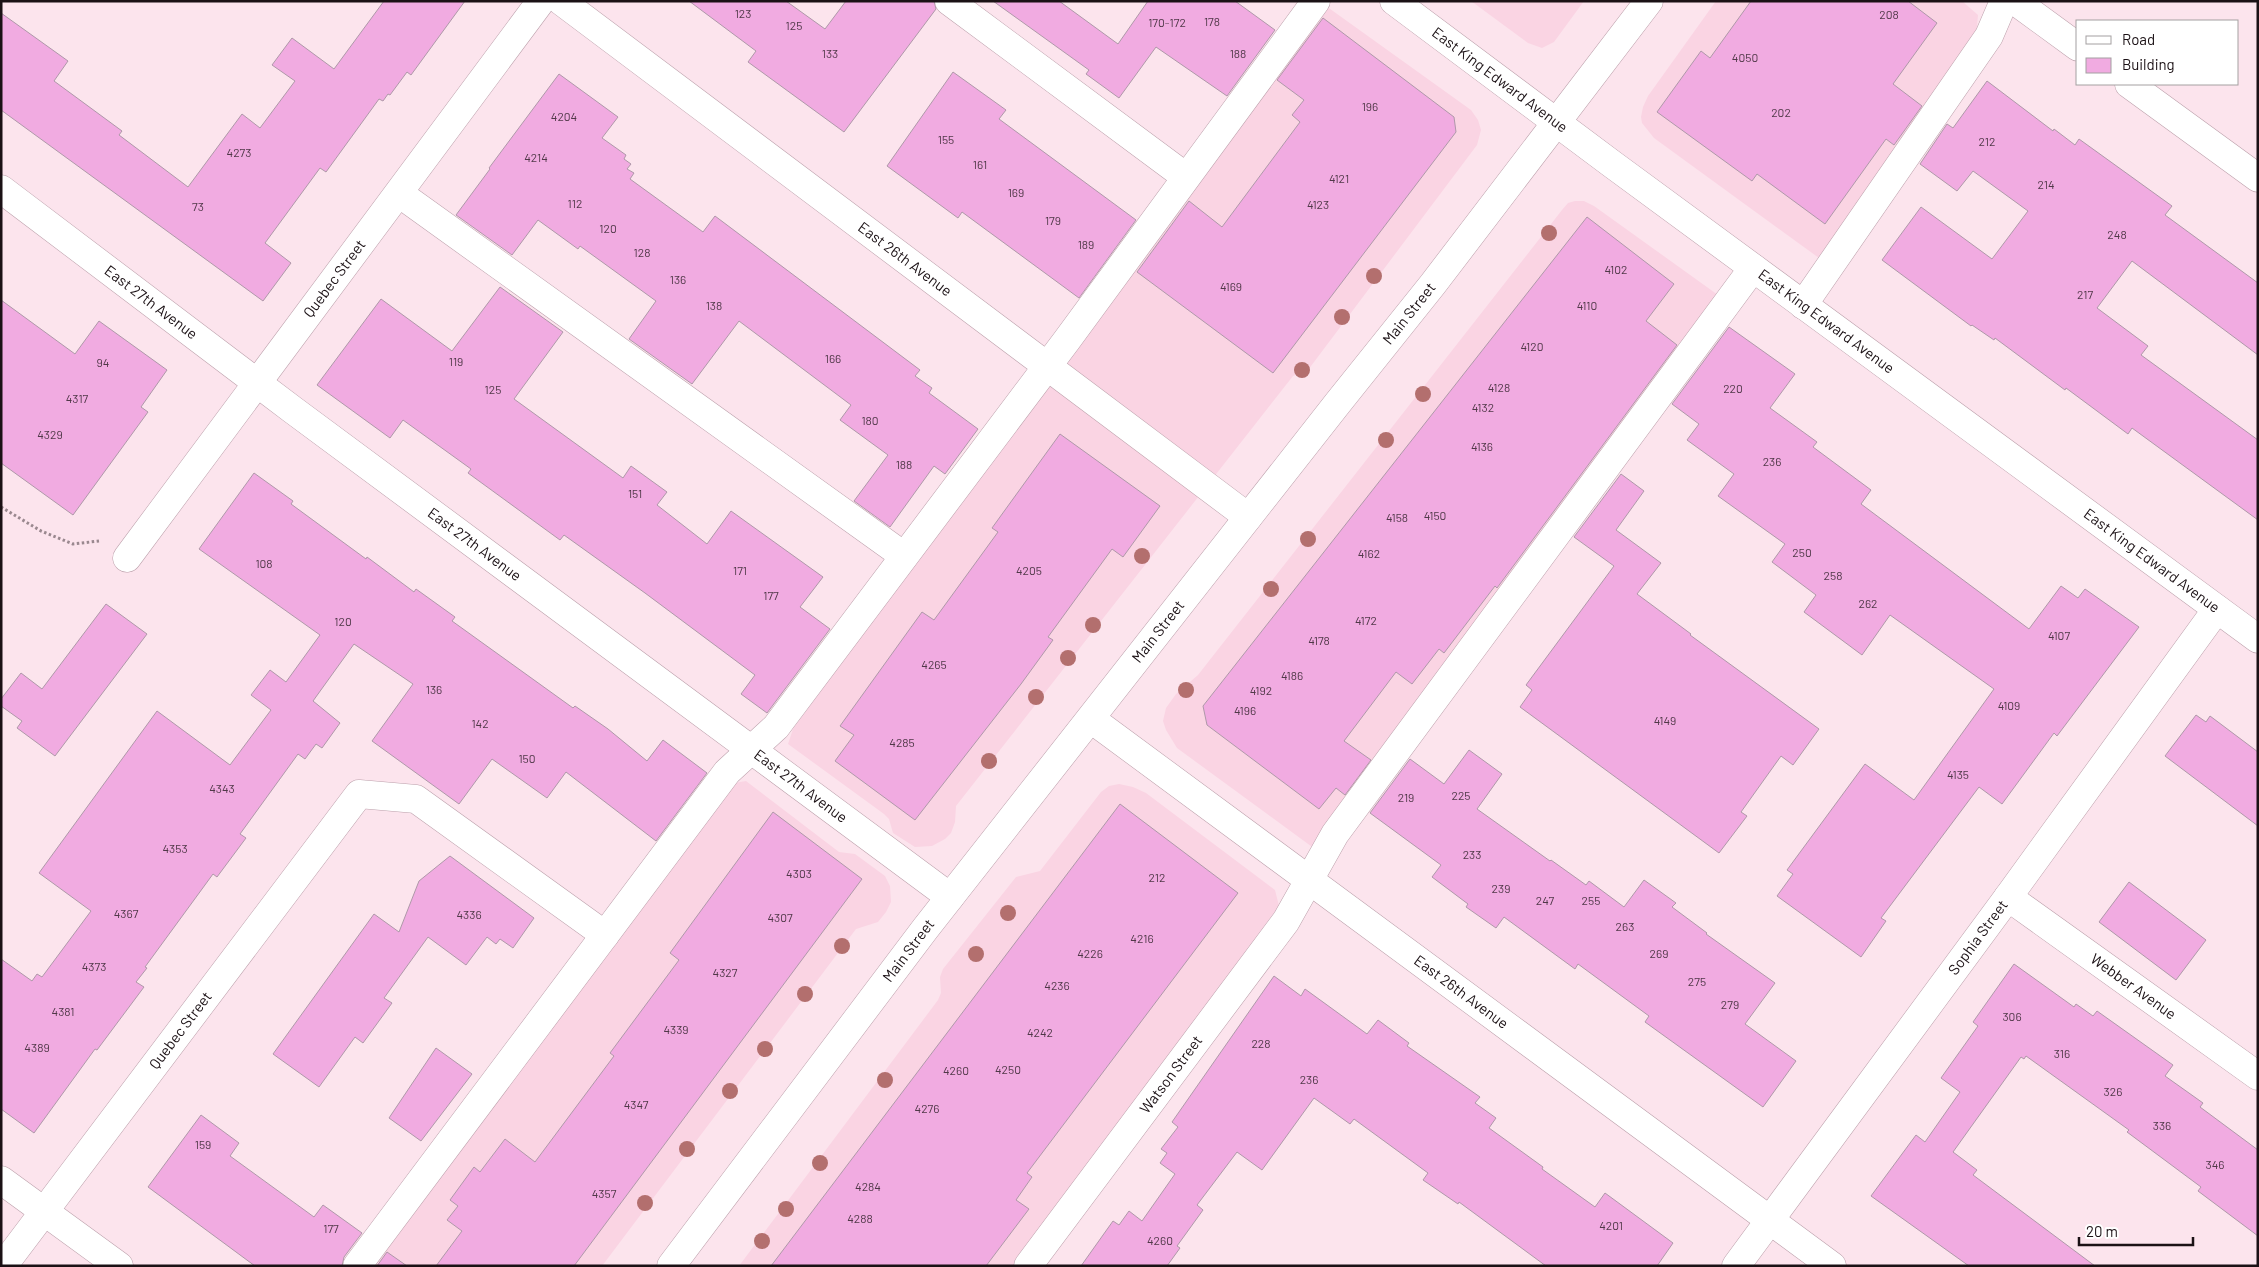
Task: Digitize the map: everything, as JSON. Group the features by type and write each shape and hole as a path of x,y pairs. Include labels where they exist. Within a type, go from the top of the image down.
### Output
{"street":[{"name":"Quebec Street","path":"127,558 542,1"},
{"name":"East 26th Avenue","path":"561,1 1248,517"},
{"path":"949,1 1186,177"},
{"path":"357,1266 727,772 776,726 1046,367 1316,1"},
{"name":"East King Edward Avenue","path":"1394,1 1753,268 2258,639"},
{"name":"Main Street","path":"671,1266 950,897 1558,123 1649,1"},
{"path":"1804,305 1989,36 2004,1"},
{"path":"2016,1 2076,46"},
{"path":"2130,85 2258,178"},
{"name":"East 27th Avenue","path":"1,188 258,383 950,897"},
{"path":"400,194 904,556"},
{"name":"Watson Street","path":"1028,1266 1286,921 1310,881 1332,838 1753,268"},
{"name":"Sophia Street","path":"1736,1266 2217,609"},
{"name":"East 26th Avenue","path":"1091,719 1832,1266"},
{"name":"Quebec Street","path":"3,1266 359,794 416,799 605,935"},
{"name":"Webber Avenue","path":"2008,897 2258,1076"},
{"path":"1,1180 120,1266"}],"path":[{"path":"1,507 41,531 73,544 99,541"}],"shaded area":[{"path":"1471,1 1584,1 1554,42 1542,48 1528,43"},
{"path":"1716,1 1962,1 1978,15 1976,37 1819,258 1654,138 1642,123 1643,107 1648,96"},
{"path":"1326,6 1471,110 1478,120 1481,130 1477,145 1308,370 1293,376 956,806 955,822 951,833 945,839 932,846 915,847 893,833 889,819 884,814 788,744 793,729 1311,16"},
{"path":"1584,201 1594,206 1725,300 1319,852 1177,748 1163,721 1166,708 1176,694 1198,675 1562,210 1568,203"},
{"path":"746,781 839,852 855,854 885,876 890,886 891,902 886,912 878,922 856,929 602,1266 371,1266 728,784"},
{"path":"1119,784 1133,787 1146,793 1275,890 1279,906 1015,1266 739,1266 938,1000 941,993 940,977 943,969 1016,877 1040,871 1101,792 1109,786"}],"building":[{"path":"384,1 465,1 411,75 407,72 390,95 388,94 383,101 379,99 326,172 320,168 265,243 291,263 263,301 1,110 1,13 68,61 54,81 122,131 119,135 188,187 242,114 260,128 295,81 272,65 292,38 334,69"},
{"path":"689,1 786,1 825,29 846,1 934,1 936,9 844,132 748,62 756,51"},
{"path":"993,1 1059,1 1118,44 1148,1 1235,1 1275,30 1227,96 1156,47 1119,98 1086,74 1089,70"},
{"path":"1751,1 1908,1 1937,23 1893,84 1922,106 1894,145 1886,139 1825,224 1757,174 1752,181 1657,112 1701,51 1710,58"},
{"path":"1323,18 1454,117 1456,132 1273,373 1137,272 1189,201 1222,227 1300,122 1292,115 1304,100 1277,80"},
{"path":"953,72 1006,110 999,119 1136,220 1079,298 962,212 958,218 887,166"},
{"path":"559,74 618,117 602,138 626,155 624,159 631,164 627,169 634,173 630,179 703,232 715,216 920,370 915,376 932,388 929,393 978,429 945,474 934,466 890,527 854,501 888,455 840,420 851,405 739,321 692,384 629,339 656,301 580,246 578,249 538,220 512,255 456,215"},
{"path":"1987,81 2053,131 2054,129 2075,145 2079,139 2172,206 2165,215 2258,283 2258,355 2132,261 2097,308 2148,346 2141,355 2258,440 2258,520 2132,428 2128,434 1995,338 1994,340 1971,326 1882,260 1921,207 1992,259 2028,211 1973,171 1957,191 1920,164 1947,124 1953,128"},
{"path":"1587,217 1674,284 1646,321 1677,345 1497,588 1495,586 1444,653 1439,649 1412,684 1396,672 1344,741 1371,760 1345,795 1336,788 1319,809 1207,725 1203,706"},
{"path":"500,287 563,332 514,399 623,478 631,466 667,492 657,505 707,544 731,511 823,577 800,607 830,629 767,713 741,694 755,675 645,593 564,535 560,540 468,473 471,469 403,420 390,438 317,385 381,299 452,351"},
{"path":"1,300 75,354 99,321 167,370 141,407 148,412 73,515 1,463"},
{"path":"1729,327 1795,374 1770,408 1817,442 1813,447 1871,490 1861,504 2029,629 2061,586 2078,598 2085,589 2139,627 2057,736 2054,733 2002,804 1979,787 1881,918 1886,921 1861,957 1777,896 1793,874 1787,870 1865,764 1914,800 1994,689 1890,615 1862,655 1804,612 1816,595 1772,562 1785,544 1718,496 1734,474 1687,440 1699,424 1672,404"},
{"path":"1060,434 1160,506 1123,557 1112,549 1048,637 1053,640 915,820 835,761 854,735 840,726 922,612 934,620 998,532 992,528"},
{"path":"254,473 293,501 291,504 366,559 367,557 414,592 416,589 455,617 452,621 573,708 575,706 608,729 647,761 663,740 707,773 656,841 566,772 547,798 492,759 459,804 372,741 413,684 354,644 313,701 340,723 322,748 316,744 305,759 298,754 240,834 246,838 217,877 213,874 145,967 147,968 136,982 144,987 97,1050 95,1049 34,1133 1,1109 1,959 32,981 37,974 42,977 91,911 39,873 157,711 230,765 271,710 251,695 270,670 286,682 320,635 199,549"},
{"path":"1621,474 1644,491 1616,530 1661,563 1637,594 1819,729 1793,765 1781,756 1741,812 1747,816 1719,853 1520,707 1532,690 1526,685 1614,566 1574,537"},
{"path":"106,604 147,634 55,756 17,728 22,721 1,706 1,699 21,673 42,689"},
{"path":"2196,715 2206,722 2210,716 2258,752 2258,826 2165,756"},
{"path":"1469,750 1502,774 1477,809 1586,885 1589,881 1624,907 1644,880 1676,903 1672,907 1706,934 1775,983 1745,1024 1796,1061 1763,1107 1645,1022 1649,1016 1578,964 1575,969 1504,917 1496,928 1466,907 1468,904 1432,877 1441,865 1370,813 1410,759 1444,784"},
{"path":"1120,804 1238,893 1027,1173 1032,1177 1016,1200 1029,1209 986,1266 771,1266"},
{"path":"773,812 862,879 574,1266 436,1266 462,1231 447,1220 458,1206 450,1200 474,1167 480,1172 505,1139 535,1162 614,1056 610,1053 679,960 670,953"},
{"path":"450,856 534,918 513,948 500,939 496,944 487,937 466,965 428,937 384,998 392,1003 363,1043 355,1037 319,1087 273,1054 374,914 399,932 419,881"},
{"path":"2129,882 2206,940 2176,980 2099,922"},
{"path":"2014,964 2074,1007 2076,1004 2093,1016 2097,1011 2173,1065 2165,1076 2203,1103 2200,1107 2258,1150 2258,1236 2198,1191 2201,1187 2127,1132 2129,1130 2026,1056 2024,1059 2021,1057 1953,1152 1977,1170 1973,1175 2095,1266 1969,1266 1871,1196 1916,1135 1925,1142 1960,1092 1941,1078 1978,1026 1973,1022"},
{"path":"1274,976 1301,996 1305,989 1367,1034 1378,1020 1409,1043 1407,1046 1480,1097 1475,1103 1496,1118 1489,1128 1543,1167 1542,1169 1595,1207 1605,1193 1673,1243 1657,1266 1546,1266 1459,1202 1458,1204 1423,1180 1428,1173 1354,1119 1350,1124 1314,1098 1262,1170 1237,1152 1197,1205 1203,1210 1177,1246 1180,1248 1167,1266 1081,1266 1113,1221 1119,1225 1129,1211 1142,1221 1175,1174 1160,1163 1167,1153 1161,1149 1178,1127 1172,1122"},
{"path":"436,1048 472,1074 421,1141 389,1118"},
{"path":"201,1115 239,1143 230,1156 314,1217 323,1205 362,1233 344,1257 342,1266 255,1266 148,1187"},
{"path":"387,1252 407,1266 377,1266"}]}
